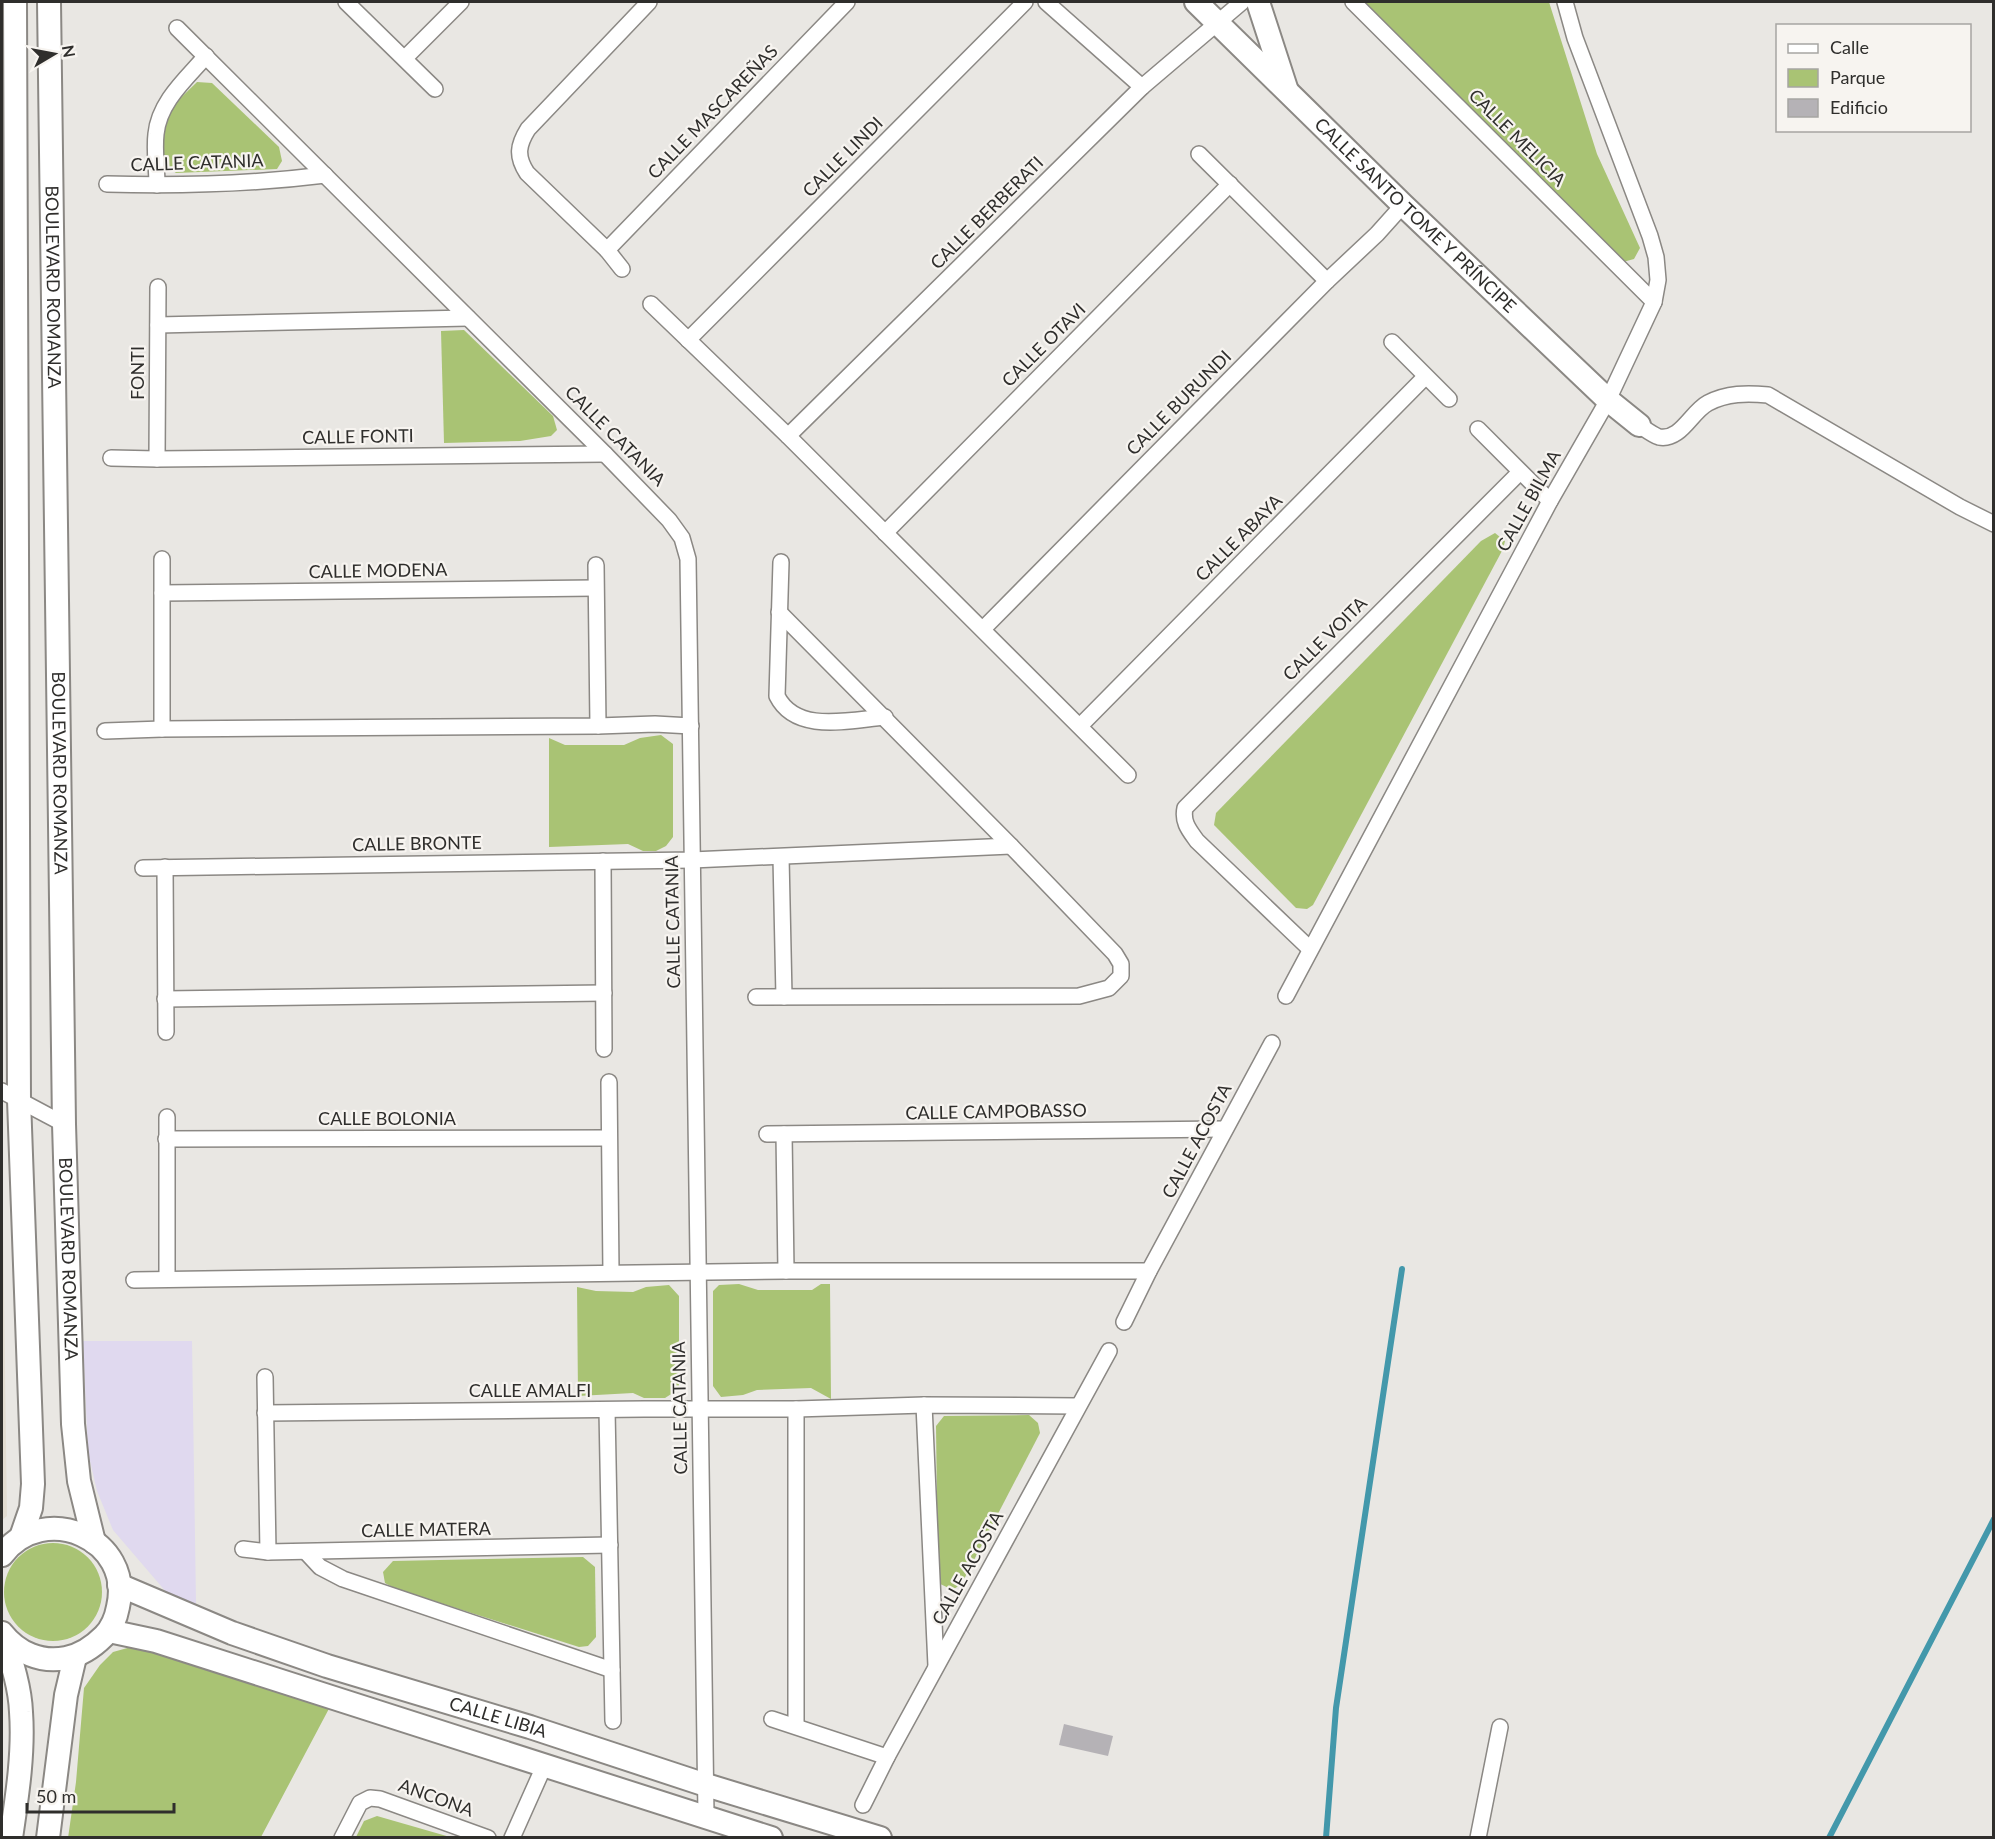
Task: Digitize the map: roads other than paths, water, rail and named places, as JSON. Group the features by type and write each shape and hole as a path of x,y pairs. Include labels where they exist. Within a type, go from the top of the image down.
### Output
{"main road":[{"name":"BOULEVARD ROMANZA","path":"15,2 10,1096 33,1484 31,1508 21,1537"},
{"name":"BOULEVARD ROMANZA","path":"49,2 64,1124 73,1424 79,1481 94,1542"},
{"name":"CALLE SANTO TOME Y PRÍNCIPE","path":"1196,2 1403,205 1608,400 1639,425"},
{"path":"1258,2 1287,92"},
{"path":"2,1555 21,1537 39,1530 58,1528 77,1532 94,1542 115,1568 120,1601 109,1631 94,1646 75,1656 56,1660 36,1657 17,1649 2,1634"},
{"name":"CALLE LIBIA","path":"119,1585 232,1633 327,1666 530,1727 706,1785 880,1838"},
{"name":"CALLE LIBIA","path":"109,1631 156,1641 706,1815 771,1838"},
{"path":"2,1634 17,1685 21,1712 19,1785 11,1838"},
{"path":"48,1838 66,1695 75,1656"}],"street":[{"path":"346,2 435,89"},
{"path":"405,58 461,2"},
{"path":"622,269 607,250 527,173 518,151 528,129 649,2"},
{"name":"CALLE MASCAREÑAS","path":"607,250 847,2"},
{"name":"CALLE LINDI","path":"688,339 1025,2"},
{"path":"1046,2 1142,87"},
{"name":"CALLE BERBERATI","path":"788,436 1142,87 1242,2"},
{"name":"CALLE MELICIA","path":"1353,2 1654,302"},
{"name":"CALLE BILMA","path":"1286,996 1550,501 1608,400 1654,302 1658,280 1656,257 1650,236 1575,38 1565,2"},
{"name":"CALLE CATANIA","path":"177,27 606,454 655,504 682,538 688,559 706,1815"},
{"path":"157,185 156,134 162,111 178,88 206,56"},
{"path":"1199,154 1327,281"},
{"name":"CALLE CATANIA","path":"107,184 157,185 268,181 324,175"},
{"name":"CALLE OTAVI","path":"885,533 1230,184"},
{"name":"CALLE BURUNDI","path":"983,628 1327,281 1377,234 1403,205"},
{"name":"FONTI","path":"157,459 158,287"},
{"path":"651,304 983,628 1128,775"},
{"path":"158,325 468,318"},
{"path":"1392,342 1449,399"},
{"name":"CALLE ABAYA","path":"1080,726 1425,377"},
{"path":"1639,425 1658,437 1666,437 1676,433 1706,404 1727,396 1745,393 1768,395 1960,507 1994,524"},
{"path":"1478,429 1550,501"},
{"name":"CALLE FONTI","path":"111,458 606,454"},
{"name":"CALLE VOITA","path":"1310,949 1197,841 1186,827 1183,816 1185,808 1520,472"},
{"path":"162,559 162,729"},
{"path":"781,562 777,696 788,711 812,722 885,717"},
{"path":"596,565 598,726"},
{"name":"CALLE MODENA","path":"162,592 595,588"},
{"path":"756,997 1078,996 1109,988 1121,976 1121,964 1115,954 780,612"},
{"path":"105,731 655,724 691,726"},
{"name":"CALLE BRONTE","path":"143,868 692,860 1011,846"},
{"path":"781,856 784,997"},
{"path":"603,861 604,1049"},
{"path":"165,867 166,1032"},
{"path":"165,999 604,993"},
{"name":"CALLE ACOSTA","path":"1124,1322 1149,1271 1272,1043"},
{"path":"609,1082 611,1272"},
{"path":"10,1096 64,1124"},
{"path":"167,1117 167,1279"},
{"name":"CALLE CAMPOBASSO","path":"766,1134 1225,1129"},
{"path":"784,1134 786,1270"},
{"name":"CALLE BOLONIA","path":"166,1139 608,1138"},
{"path":"134,1280 786,1270 1149,1271"},
{"name":"CALLE ACOSTA","path":"863,1805 936,1666 1109,1351"},
{"path":"265,1377 268,1552"},
{"path":"924,1405 936,1666"},
{"name":"CALLE AMALFI","path":"265,1413 796,1409 924,1405 1078,1407"},
{"path":"796,1409 796,1726"},
{"path":"607,1410 613,1721"},
{"name":"CALLE MATERA","path":"243,1549 268,1552 306,1552 610,1545"},
{"path":"306,1552 320,1567 343,1579 612,1670"},
{"path":"772,1719 887,1757"},
{"path":"1478,1838 1500,1727"},
{"path":"512,1838 545,1764"},
{"name":"ANCONA","path":"342,1838 360,1803 370,1798 380,1799 488,1838"}],"waterway":[{"path":"1326,1838 1336,1708 1402,1269"},
{"path":"1829,1838 1994,1519"}]}
